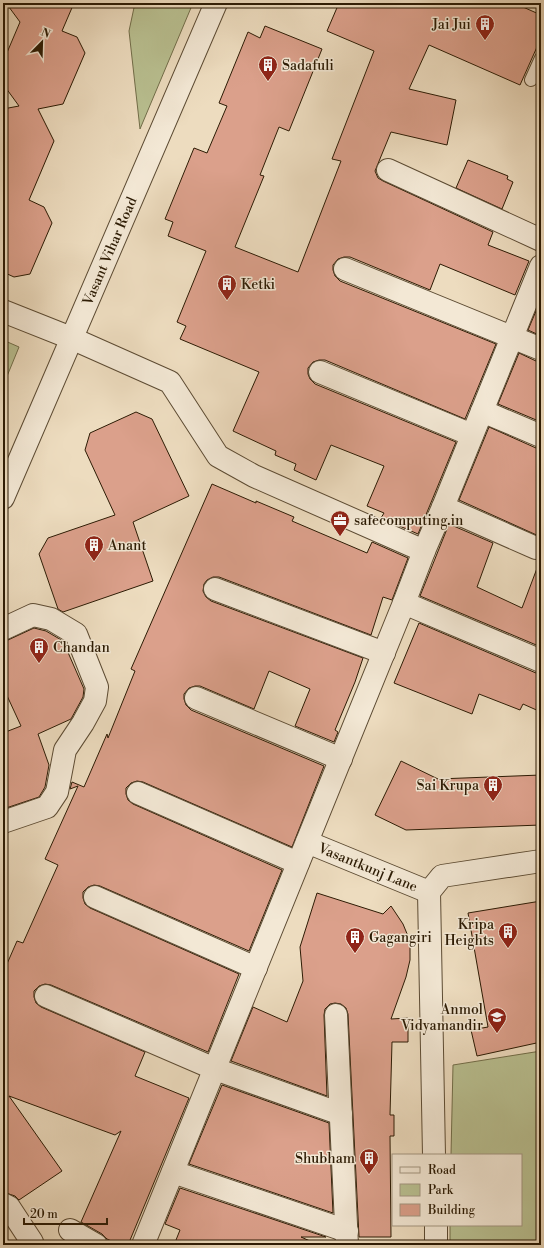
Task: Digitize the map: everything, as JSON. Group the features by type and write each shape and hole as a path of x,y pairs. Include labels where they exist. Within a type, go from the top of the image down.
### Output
{"street":[{"name":"Vasant Vihar Road","path":"3,498 216,3"},
{"path":"388,170 541,240"},
{"path":"143,1245 541,266"},
{"path":"345,268 541,350"},
{"path":"3,311 71,338 170,382 218,456 254,476 424,551"},
{"path":"320,372 472,435"},
{"path":"482,411 541,436"},
{"path":"443,507 536,548"},
{"path":"215,589 384,653"},
{"path":"404,603 541,661"},
{"path":"3,629 33,615 51,619 76,634 98,687 95,701 84,723 65,750 57,792 47,807 3,822"},
{"path":"196,698 341,759"},
{"path":"138,793 298,863"},
{"name":"Vasantkunj Lane","path":"307,842 430,892"},
{"name":"Vasantkunj Lane","path":"434,1154 430,892 442,876 541,861"},
{"path":"95,897 256,968"},
{"path":"46,996 215,1069 341,1114"},
{"path":"173,1172 347,1238 336,1015"},
{"path":"3,1204 9,1207 32,1242 32,1245"},
{"path":"436,1226 436,1245"},
{"path":"70,1230 96,1245"}],"lane":[{"path":"531,80 541,58"}],"green space":[{"path":"135,3 193,3 140,129 129,31"},
{"path":"3,340 19,347 3,386"},
{"path":"541,1051 541,1245 450,1245 450,1226 522,1226 522,1154 451,1154 453,1065"}],"building":[{"path":"6,3 74,3 62,31 77,37 85,53 63,104 38,109 54,141 29,200 44,207 52,223 30,274 14,277 3,272 3,109 19,106 3,84 3,62 20,22"},
{"path":"339,3 514,3 541,15 541,38 520,85 429,45 409,89 456,100 447,145 391,132 375,171 378,178 383,181 493,232 488,245 529,261 515,295 440,264 430,290 350,257 338,259 333,265 335,276 340,281 496,344 465,419 325,360 313,362 308,368 310,379 315,384 456,442 418,534 381,518 384,513 367,506 384,466 331,445 316,480 294,470 296,464 275,455 276,451 233,431 259,372 180,339 186,326 177,322 206,251 168,236 173,222 165,219 194,148 207,153 227,106 219,103 248,32 260,38 265,26 322,49 289,131 279,127 260,175 264,176 235,247 298,272 341,161 332,159 374,51 327,31"},
{"path":"468,160 508,176 507,179 513,182 502,209 456,188"},
{"path":"541,299 541,336 528,330"},
{"path":"519,353 536,361 541,361 541,422 498,404"},
{"path":"136,412 152,419 189,496 133,522 153,581 63,612 58,609 39,554 48,538 115,515 85,450 90,433"},
{"path":"489,427 536,448 541,448 541,537 459,500"},
{"path":"212,484 294,517 292,521 367,553 372,542 408,558 392,600 383,597 371,635 219,577 213,577 207,580 204,584 203,591 206,597 211,601 363,658 355,682 335,730 338,732 334,742 295,726 310,689 269,671 254,709 200,686 189,688 184,694 186,705 191,710 324,766 292,847 143,782 137,781 131,783 126,788 128,800 133,804 282,870 249,951 100,886 94,885 88,887 83,892 85,904 90,908 239,974 208,1052 51,985 45,984 39,986 34,991 36,1003 41,1007 145,1052 135,1076 189,1098 128,1245 120,1245 107,1239 102,1234 81,1222 121,1131 115,1135 9,1096 62,1171 19,1200 15,1196 3,1192 3,973 17,941 23,943 58,865 45,859 78,786 70,789 72,782 84,787 107,734 108,738 135,671 131,669"},
{"path":"449,524 493,543 477,587 522,608 539,563 541,564 541,647 420,596"},
{"path":"419,623 536,673 541,673 541,712 523,704 520,710 479,694 472,714 394,683"},
{"name":"Chandan","path":"34,628 46,631 63,641 84,689 83,697 71,719 38,734 49,765 45,787 39,797 3,809 3,733 21,726 3,687 3,641"},
{"path":"401,761 438,779 541,775 541,825 406,830 375,815"},
{"path":"317,893 383,914 391,906 403,924 410,941 410,960 406,977 391,1019 408,1018 408,1042 392,1042 390,1115 394,1115 394,1136 390,1136 391,1237 359,1237 348,1014 346,1008 341,1004 335,1003 330,1004 325,1009 327,1096 231,1061 253,1007 287,1022 303,981 300,947"},
{"name":"Kripa Heights","path":"541,901 541,1042 477,1056 471,1030 488,1027 468,913"},
{"path":"222,1085 329,1123 333,1213 189,1164"},
{"path":"180,1188 326,1237 301,1237 319,1245 174,1245 180,1230 165,1224"}],"place":[{"name":"Jai Jui","path":"485,41"},
{"name":"Sadafuli","path":"268,82"},
{"name":"Ketki","path":"227,301"},
{"name":"safecomputing.in","path":"340,537"},
{"name":"Anant","path":"94,562"},
{"name":"Chandan","path":"39,664"},
{"name":"Sai Krupa","path":"493,802"},
{"name":"Kripa Heights","path":"508,949"},
{"name":"Gagangiri","path":"355,954"},
{"name":"Anmol Vidyamandir","path":"497,1034"},
{"name":"Shubham","path":"369,1175"}]}
